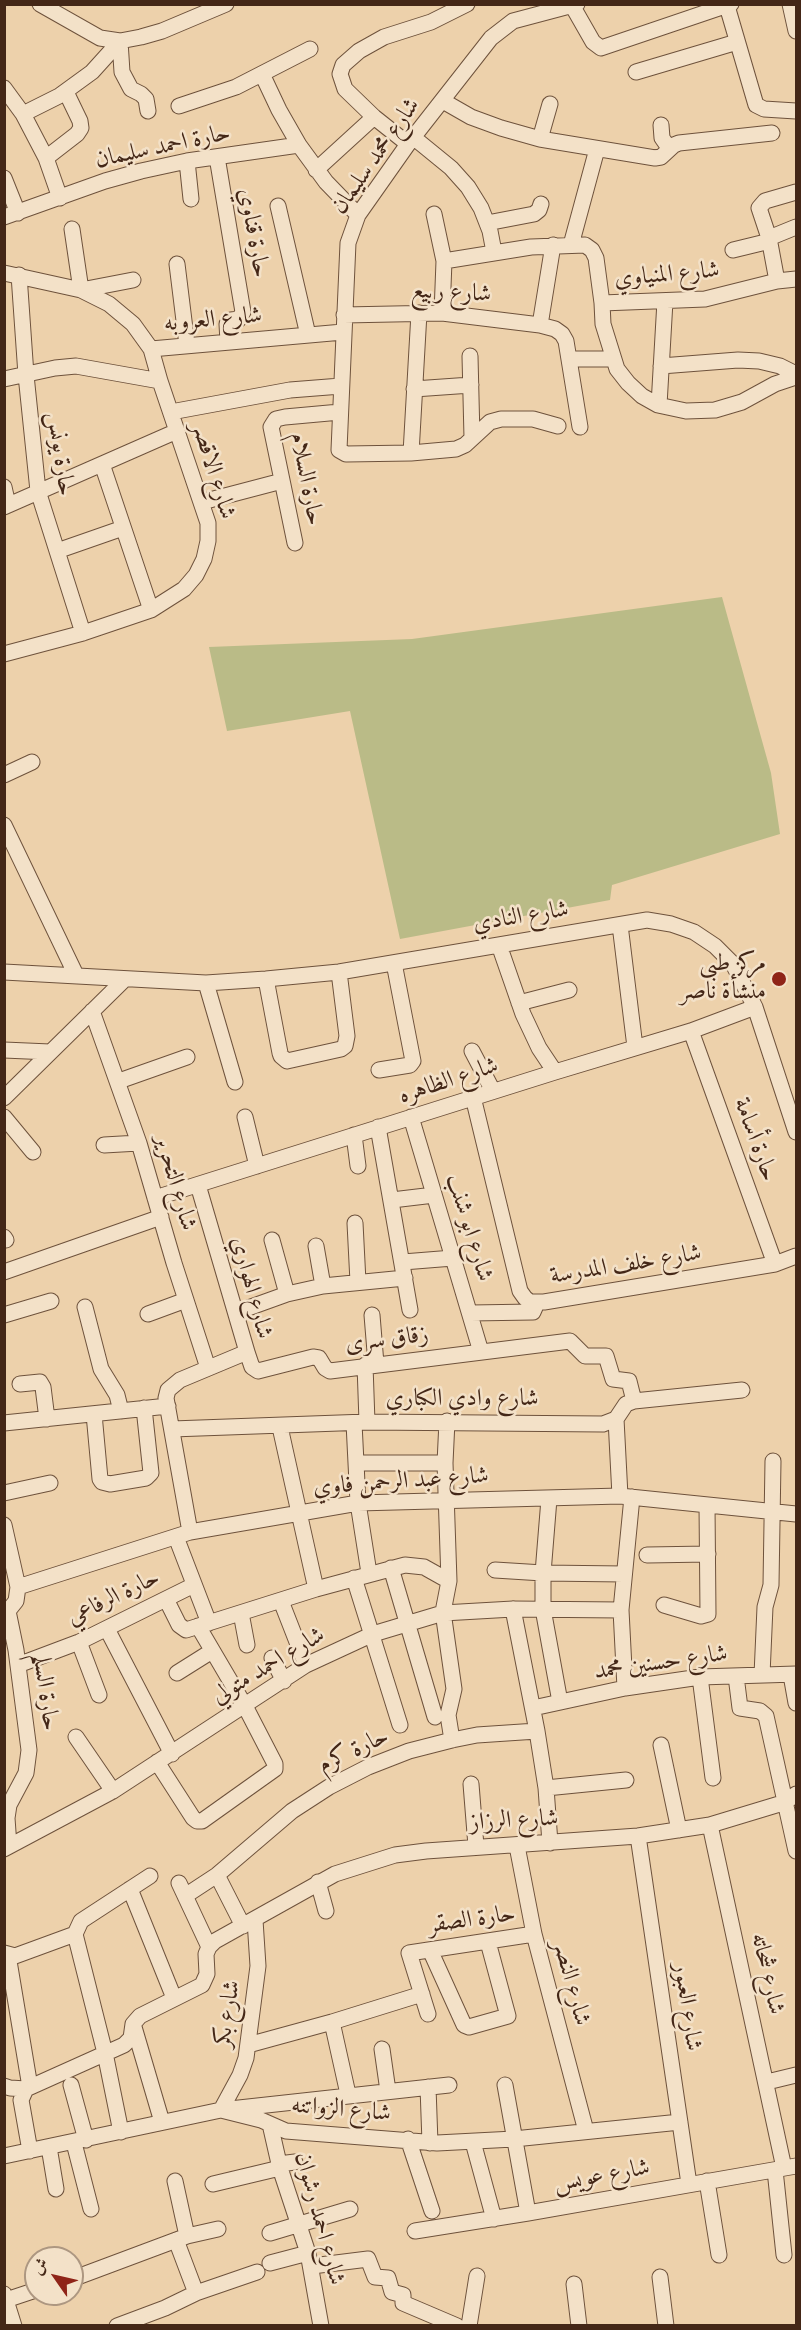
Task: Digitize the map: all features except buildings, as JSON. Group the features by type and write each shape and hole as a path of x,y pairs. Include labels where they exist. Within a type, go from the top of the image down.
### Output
{"street":[{"path":"39,4 100,38 120,41 141,38 162,31 226,4"},
{"path":"466,4 431,22 384,37 358,51 343,65 340,74 345,89 374,117 452,168 468,187 481,208 494,252"},
{"path":"575,6 593,42 601,48 729,5 737,42 756,105 764,109 796,111"},
{"path":"792,5 796,31"},
{"name":"شارع محمد سليمان","path":"411,453 342,453 339,445 348,243 358,215 411,140 444,101 480,51 501,28 513,21 575,6"},
{"path":"23,114 66,92 92,72 120,41"},
{"path":"120,41 122,72 131,89 146,99 148,111"},
{"path":"636,72 737,42"},
{"path":"179,106 226,91 310,50"},
{"path":"262,74 299,145 316,170 358,215"},
{"path":"4,88 23,114 46,158 60,198"},
{"path":"46,158 77,134 81,128 66,92"},
{"path":"444,101 471,117 501,129 540,139 655,158 661,157 669,148 679,143 772,133"},
{"path":"540,139 550,104"},
{"path":"316,170 374,117"},
{"path":"661,125 662,138 669,148"},
{"name":"حارة احمد سليمان","path":"11,215 105,181 187,161 299,145"},
{"path":"571,246 597,149"},
{"name":"حارة قناوي","path":"217,157 243,312 239,319 231,320 227,324 228,342"},
{"path":"187,161 191,199"},
{"path":"4,178 11,215"},
{"path":"777,281 770,239 759,212 761,204 796,192"},
{"path":"487,223 534,214 539,210 541,204"},
{"path":"278,206 308,335"},
{"path":"434,213 444,261 442,313"},
{"path":"733,250 770,239 796,227"},
{"path":"72,229 81,290 133,280"},
{"path":"553,245 547,327 562,333 566,340 580,427"},
{"name":"شارع المنياوي","path":"444,261 553,245 585,245 592,250 596,258 602,303 665,302 715,297 777,281 796,279"},
{"path":"177,264 187,345"},
{"name":"شارع العروبه","path":"12,274 81,290 109,304 133,324 151,349 343,332"},
{"name":"حارة يونس","path":"12,274 39,491 83,633"},
{"path":"659,405 665,302"},
{"path":"602,303 603,324 617,369 642,396 659,405 686,411 715,410 742,402 775,384 796,376"},
{"name":"شارع ربيع","path":"344,315 442,313 547,327"},
{"path":"419,314 411,453 456,449 490,422 501,419 533,419 558,426"},
{"name":"شارع الاقصر","path":"4,654 83,633 151,610 184,589 196,575 204,559 208,541 208,523 151,349"},
{"path":"470,356 472,438"},
{"path":"569,359 613,359"},
{"path":"661,366 738,360 759,361 780,366 796,376"},
{"path":"4,379 76,366 160,381"},
{"path":"414,389 471,385"},
{"path":"171,412 290,390 341,386"},
{"name":"حارة السلام","path":"295,543 271,427 276,419 340,412"},
{"path":"4,487 6,506 177,431"},
{"path":"102,464 151,610"},
{"path":"202,502 282,481"},
{"path":"57,551 123,528"},
{"path":"4,775 32,762"},
{"path":"4,825 76,975"},
{"name":"شارع النادي","path":"4,972 206,983 266,980 339,972 646,920 671,924 694,932 715,946 733,964 755,1007 796,1132"},
{"path":"620,925 635,1047"},
{"path":"499,945 519,1003 539,1048 555,1071"},
{"path":"379,1070 410,1065 414,1061 394,963"},
{"path":"266,980 280,1053 287,1061 341,1049 345,1046 348,1036 339,972"},
{"path":"4,1098 125,979"},
{"path":"206,983 235,1082"},
{"path":"519,1003 568,990"},
{"name":"شارع الظاهره","path":"155,1198 555,1071 691,1031 755,1007"},
{"name":"شارع التحرير","path":"92,1011 140,1143 208,1368"},
{"name":"حارة أسامة","path":"691,1031 775,1264"},
{"path":"4,1050 50,1052"},
{"path":"472,1051 493,1091"},
{"path":"118,1081 188,1057"},
{"name":"شارع خلف المدرسة","path":"473,1097 520,1291 525,1298 537,1303 775,1264 796,1256"},
{"path":"4,1117 33,1152"},
{"path":"245,1117 257,1166"},
{"name":"شارع ابو شنب","path":"411,1117 481,1352"},
{"path":"378,1127 410,1310"},
{"path":"354,1135 358,1166"},
{"path":"104,1145 140,1143"},
{"name":"شارع الهواري","path":"168,1406 166,1398 173,1384 248,1352 198,1185"},
{"path":"392,1200 434,1195"},
{"path":"4,1272 161,1217"},
{"path":"355,1222 358,1282"},
{"path":"272,1240 287,1294"},
{"path":"316,1246 323,1286"},
{"path":"403,1262 453,1258"},
{"path":"237,1312 287,1294 323,1286 405,1278"},
{"path":"148,1314 186,1300"},
{"path":"4,1315 51,1301"},
{"path":"471,1313 534,1312 537,1303"},
{"path":"86,1307 100,1369 117,1395 121,1411"},
{"path":"372,1315 370,1365 360,1422 356,1464 355,1514 362,1576 373,1634 400,1725"},
{"name":"زقاق سرى","path":"248,1352 252,1367 258,1371 313,1357 319,1358 325,1368 330,1371 570,1341 585,1356 606,1356 613,1378 629,1381 634,1401"},
{"path":"20,1384 40,1382 43,1387 46,1419"},
{"path":"626,1688 621,1611 626,1497 616,1419 626,1404 634,1401 742,1390"},
{"path":"4,1424 168,1406 183,1535 212,1652 244,1706 275,1764 275,1769 202,1821 193,1818 157,1762"},
{"path":"94,1414 100,1479 110,1484 146,1478 151,1473 144,1408"},
{"name":"شارع وادي الكباري","path":"172,1429 279,1427 360,1422 603,1424 616,1419"},
{"path":"447,1421 445,1463 449,1581 443,1613 454,1689 448,1715 452,1740"},
{"path":"279,1427 316,1589"},
{"path":"762,1675 765,1607 771,1586 773,1461"},
{"path":"356,1464 445,1463"},
{"path":"4,1493 50,1484"},
{"name":"شارع عبد الرحمن فاوي","path":"18,1587 183,1535 298,1513 355,1514 447,1500 626,1497 772,1514 796,1514"},
{"path":"549,1499 543,1573 543,1609 560,1702"},
{"path":"664,1605 701,1616 708,1614 707,1505"},
{"path":"4,1526 18,1587 16,1601 7,1612"},
{"path":"647,1556 708,1554"},
{"name":"شارع احمد متولي","path":"204,1624 316,1589 412,1564 424,1567 449,1581"},
{"path":"391,1568 435,1717"},
{"path":"495,1570 624,1574"},
{"name":"حارة الرفاعي","path":"13,1656 79,1642 195,1585"},
{"path":"166,1599 182,1629 186,1630 204,1624"},
{"path":"281,1601 306,1665"},
{"path":"513,1609 537,1731 546,1788 550,1843"},
{"name":"شارع احمد متولي","path":"7,1848 113,1791 306,1665 373,1634 443,1613 513,1609 621,1611"},
{"name":"حارة السلم","path":"7,1612 29,1750 26,1773 9,1794 6,1818 7,1848"},
{"path":"241,1613 247,1645"},
{"path":"107,1629 172,1754"},
{"path":"79,1642 99,1695"},
{"path":"177,1673 212,1652"},
{"path":"272,1658 284,1681"},
{"path":"794,1675 796,1703"},
{"name":"شارع حسنين محمد","path":"533,1708 626,1688 700,1677 794,1675"},
{"path":"736,1676 740,1708 760,1711 766,1716 791,1798 796,1851"},
{"path":"700,1677 713,1778"},
{"name":"حارة كرم","path":"209,1947 182,1889 217,1875 292,1811 329,1787 368,1767 409,1751 477,1735 537,1731"},
{"path":"76,1737 113,1791"},
{"path":"661,1745 679,1830"},
{"path":"546,1788 626,1780"},
{"path":"471,1784 476,1846"},
{"name":"شارع الرزاز","path":"209,1947 215,1941 318,1882 365,1863 395,1855 476,1846 517,1846 638,1836 710,1825 791,1798"},
{"name":"شارع شحاته","path":"710,1825 785,2168 788,2249"},
{"name":"شارع العبور","path":"638,1836 688,2184"},
{"name":"شارع النصر","path":"517,1846 534,1934 586,2131"},
{"path":"217,1875 249,1923"},
{"path":"121,2132 105,2053 75,1934 81,1921 150,1876"},
{"path":"318,1882 326,1911"},
{"path":"130,1889 174,1998"},
{"name":"شارع بكر","path":"221,2110 240,2075 248,2045 258,1966 249,1923"},
{"path":"30,2151 21,2100 28,2088 6,1954 15,1956 75,1934"},
{"name":"حارة الصقر","path":"428,2014 408,1954 534,1934"},
{"path":"430,1950 464,2025 469,2027 508,2016 488,1942"},
{"path":"4,2086 28,2088 128,2042 131,2038 133,2024 140,2016 202,1985 205,1981 206,1954 209,1947"},
{"path":"248,2045 422,1994"},
{"path":"332,2022 348,2094"},
{"path":"133,2024 162,2122"},
{"path":"382,2049 388,2091"},
{"path":"767,2082 796,2075"},
{"path":"71,2085 92,2209"},
{"path":"221,2110 348,2094 449,2085"},
{"path":"505,2085 528,2214"},
{"path":"428,2087 430,2143"},
{"name":"شارع الزواتنه","path":"4,2156 80,2142 221,2110 286,2131 408,2139 430,2143 514,2139 680,2122"},
{"name":"شارع احمد رشوان","path":"270,2124 280,2166 310,2260 321,2325"},
{"path":"408,2139 432,2211"},
{"path":"473,2142 494,2219"},
{"path":"49,2147 56,2189"},
{"path":"213,2184 295,2162"},
{"name":"شارع عويس","path":"415,2231 528,2214 785,2168"},
{"path":"175,2181 181,2238 196,2293"},
{"path":"707,2181 719,2255"},
{"path":"270,2233 350,2209"},
{"path":"84,2274 181,2238 218,2229"},
{"path":"117,2325 144,2320 196,2293 263,2267 310,2260 368,2259 375,2277 388,2278 392,2292 403,2295 403,2303 457,2325"},
{"path":"469,2325 477,2276"},
{"path":"660,2277 666,2325"},
{"path":"574,2284 579,2325"},
{"path":"14,2325 6,2302 24,2295"}],"green space":[{"path":"722,597 771,773 780,834 612,885 610,900 400,939 350,711 227,731 209,647 412,639"}],"place":[{"name":"مركز طبى منشأة ناصر","path":"779,979"}]}
